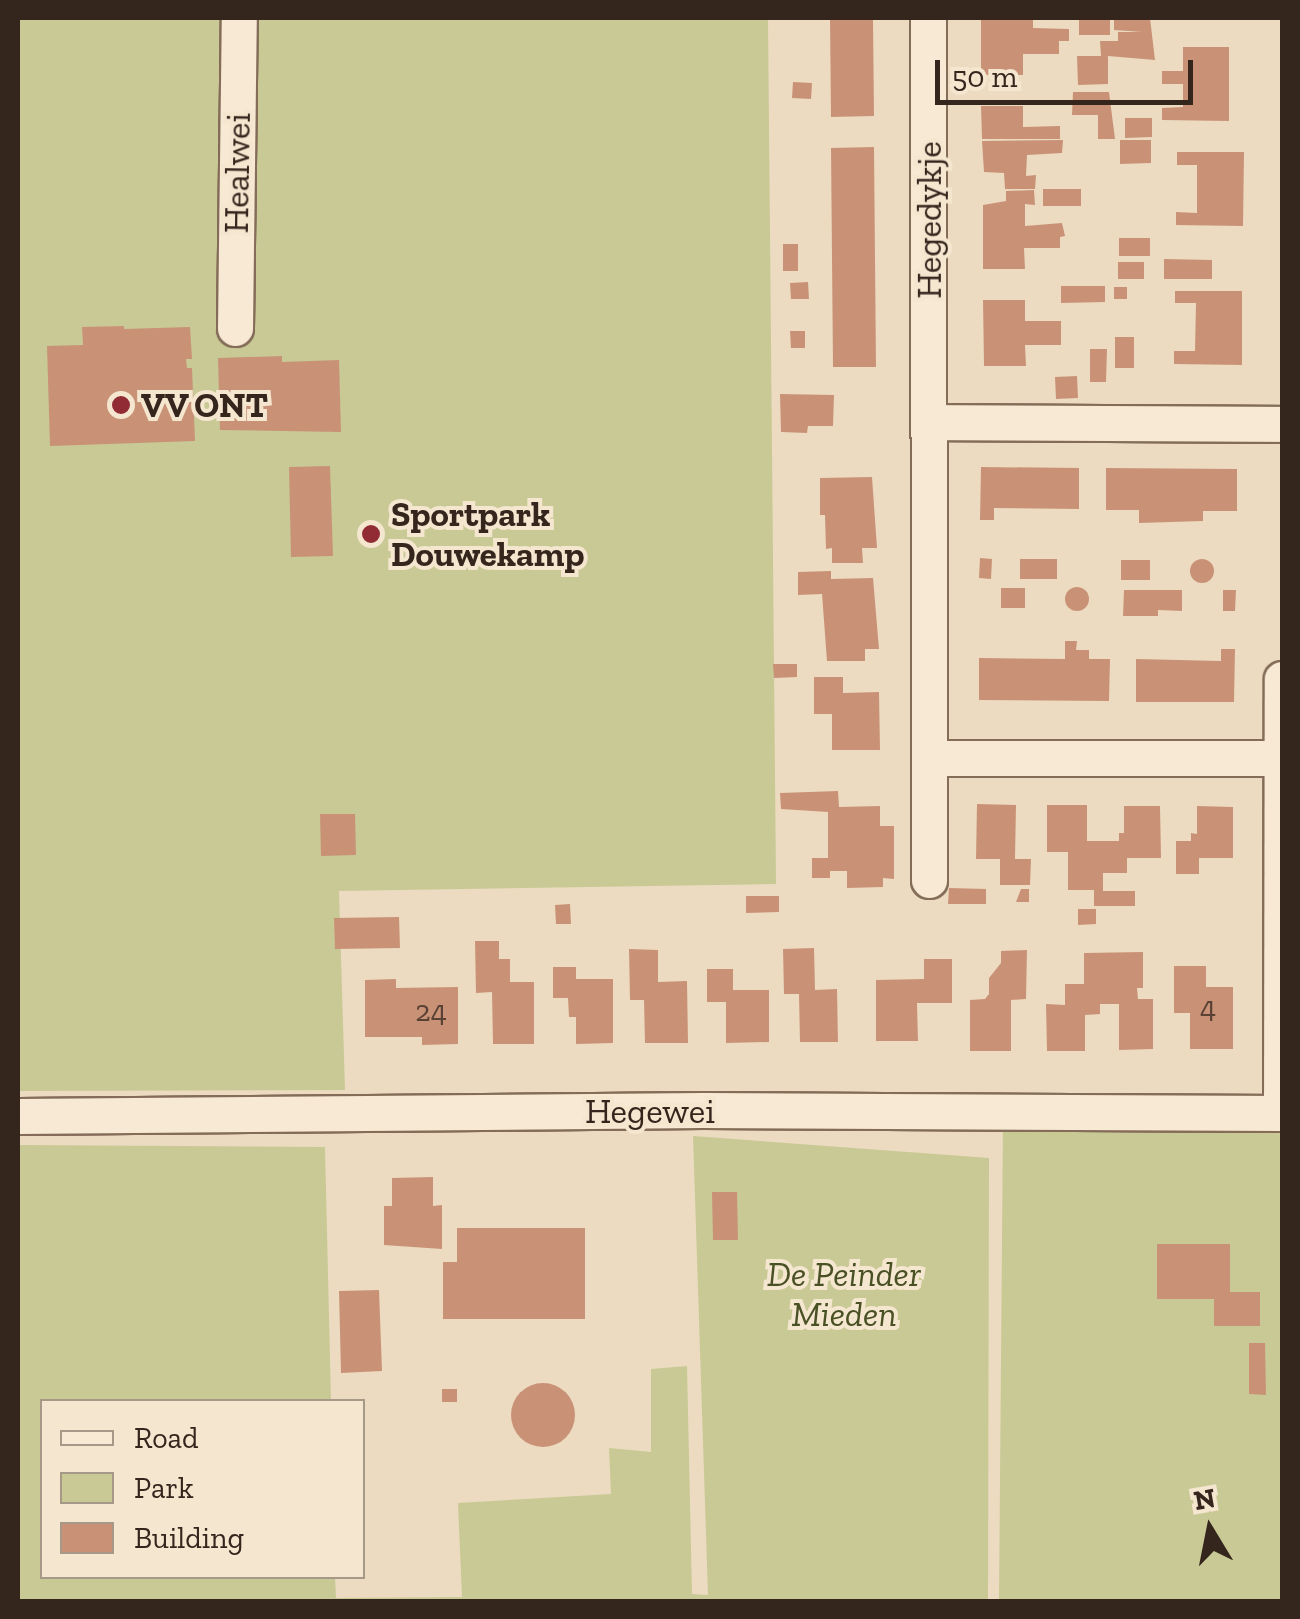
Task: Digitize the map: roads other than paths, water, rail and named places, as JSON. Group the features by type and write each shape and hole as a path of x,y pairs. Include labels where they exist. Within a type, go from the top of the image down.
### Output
{"street":[{"name":"Healwei","path":"235,328 240,18"},
{"name":"Hegedykje","path":"928,18 929,880"},
{"path":"930,422 1282,424"},
{"path":"1282,679 1282,1113"},
{"path":"930,758 1282,758"},
{"name":"Hegewei","path":"18,1116 703,1110 1282,1113"}],"place":[{"name":"VV ONT","path":"121,405"},
{"name":"Sportpark Douwekamp","path":"371,534"}],"park label":[{"name":"De Peinder Mieden","path":"844,1294"}]}
